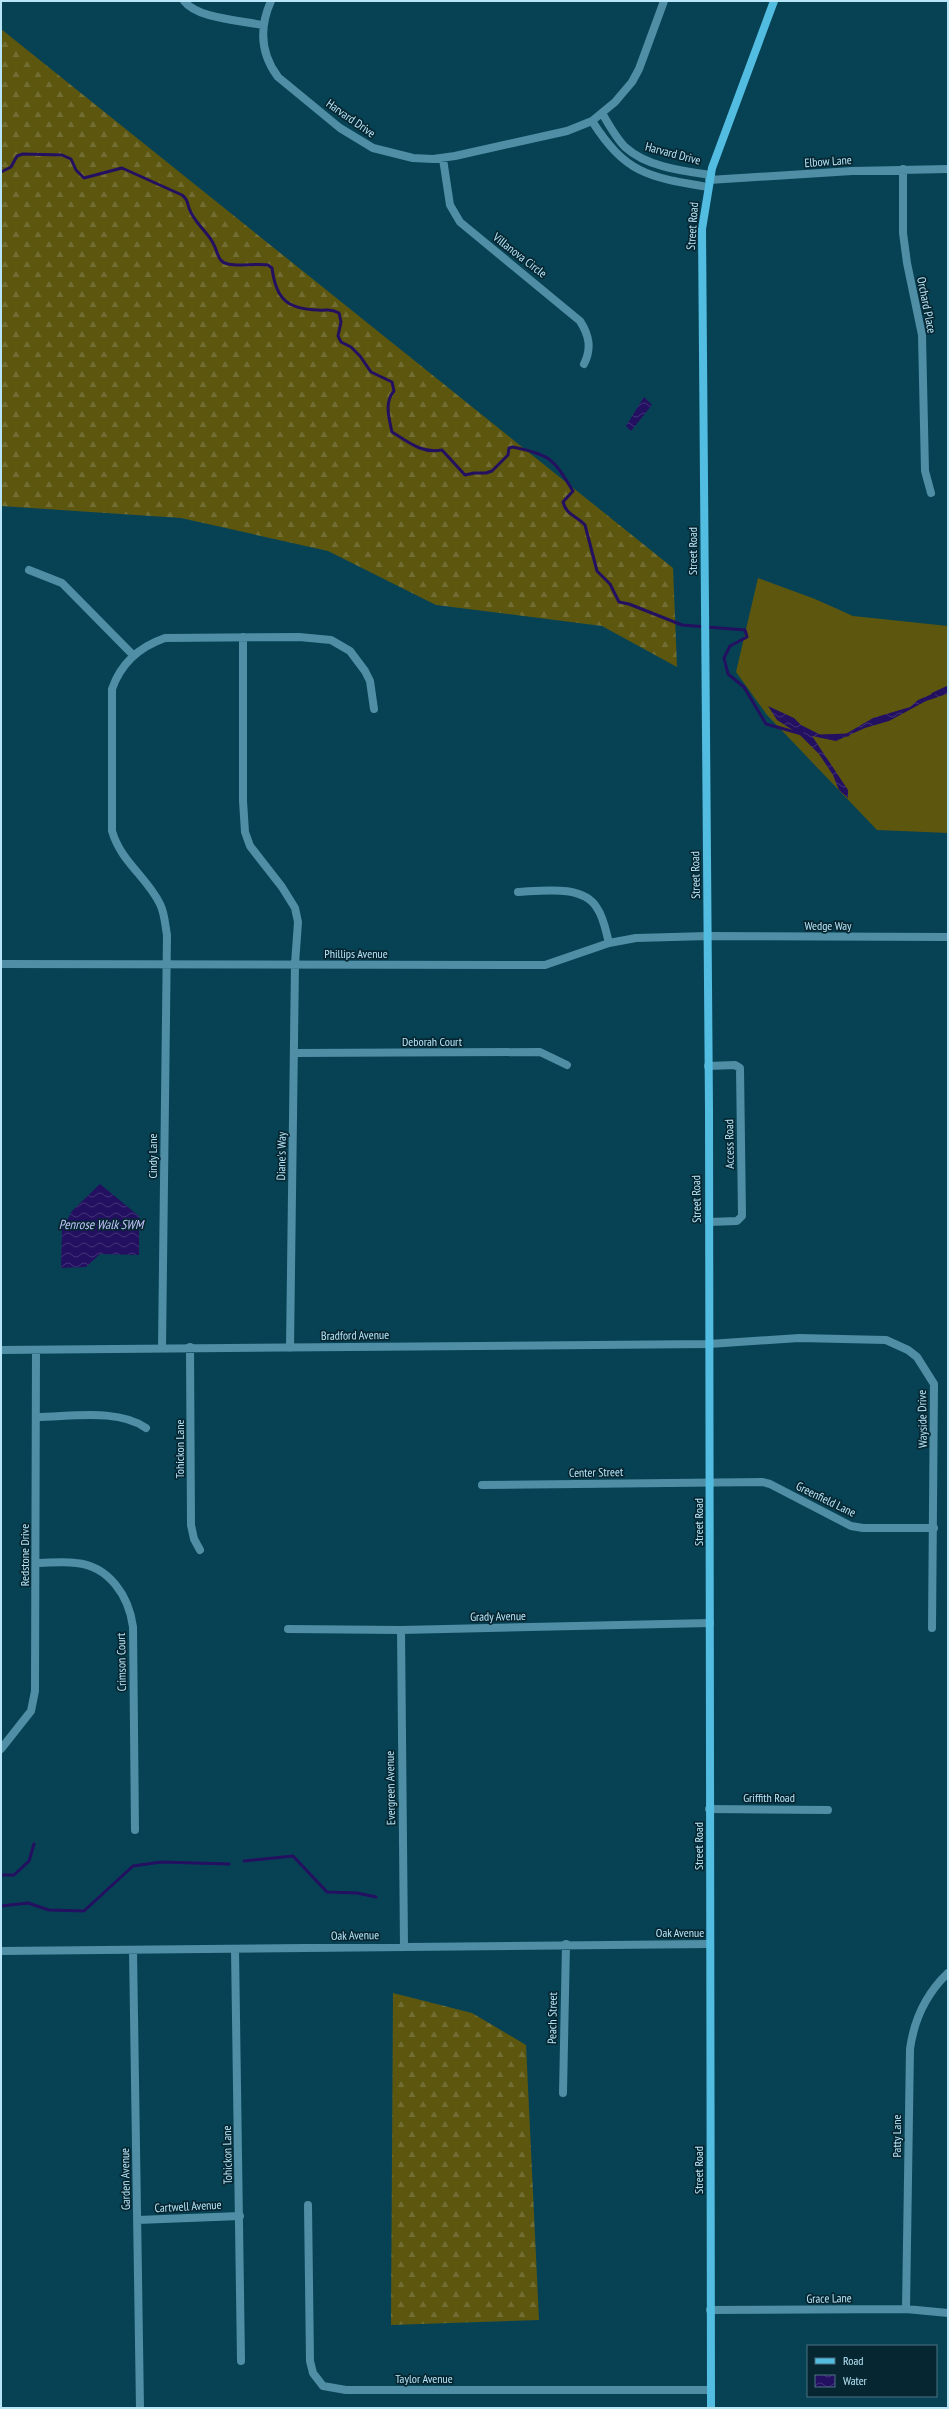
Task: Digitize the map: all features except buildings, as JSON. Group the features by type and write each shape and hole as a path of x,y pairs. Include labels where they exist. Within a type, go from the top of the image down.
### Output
{"main road":[{"name":"Street Road","path":"711,2408 708,936 702,249 709,181 774,1"}],"street":[{"path":"184,1 188,7 199,13 262,25"},
{"name":"Harvard Drive","path":"271,1 262,25 263,45 271,68 278,77 340,128 364,144 393,154 413,158 443,159 567,131 592,121 602,113 632,82 639,69 664,1"},
{"name":"Harvard Drive","path":"602,113 620,141 635,154 646,160 677,169 709,181"},
{"path":"592,121 614,153 638,170 683,183 709,181"},
{"name":"Villanova Circle","path":"443,159 448,195 454,214 472,233 580,321 586,333 589,346 589,354 584,364"},
{"name":"Elbow Lane","path":"709,181 903,169 948,169"},
{"name":"Orchard Place","path":"903,169 903,233 907,263 922,335 925,470 931,493"},
{"path":"29,570 62,583 133,655"},
{"name":"Diane's Way","path":"243,637 243,801 245,832 250,846 282,887 295,908 298,922 295,964 290,1348"},
{"name":"Cindy Lane","path":"162,1348 165,964 167,935 161,905 116,846 112,831 112,689 116,676 133,655 147,645 165,638 299,637 331,640 350,651 365,670 370,681 374,709"},
{"path":"518,892 556,891 586,897 597,907 609,944"},
{"name":"Wedge Way","path":"708,936 948,937"},
{"name":"Phillips Avenue","path":"1,964 545,965 609,944 636,938 708,936"},
{"name":"Deborah Court","path":"294,1053 540,1052 567,1065"},
{"name":"Access Road","path":"708,1066 735,1065 740,1068 742,1216 737,1221 709,1222"},
{"name":"Wayside Drive","path":"709,1344 799,1338 875,1338 886,1340 908,1350 917,1357 934,1384 932,1628"},
{"name":"Bradford Avenue","path":"1,1350 190,1347 290,1348 709,1344"},
{"name":"Tohickon Lane","path":"190,1347 191,1525 194,1539 200,1550"},
{"name":"Redstone Drive","path":"1,1749 34,1705 36,1681 36,1350"},
{"path":"36,1417 119,1416 135,1421 146,1428"},
{"name":"Greenfield Lane","path":"710,1483 762,1482 770,1484 837,1520 862,1528 934,1528"},
{"name":"Center Street","path":"482,1485 710,1483"},
{"name":"Crimson Court","path":"36,1563 75,1563 95,1568 110,1579 122,1593 130,1607 133,1627 134,1830"},
{"name":"Grady Avenue","path":"288,1629 401,1630 710,1623"},
{"name":"Evergreen Avenue","path":"401,1630 404,1946"},
{"name":"Griffith Road","path":"709,1809 828,1810"},
{"name":"Oak Avenue","path":"1,1951 566,1944 710,1944"},
{"name":"Peach Street","path":"563,2093 566,1944"},
{"name":"Tohickon Lane","path":"235,1949 241,2361"},
{"name":"Garden Avenue","path":"133,1950 140,2408"},
{"name":"Patty Lane","path":"906,2309 910,2049 912,2033 919,2016 933,1990 948,1973"},
{"name":"Taylor Avenue","path":"308,2205 310,2361 313,2373 323,2386 346,2390 711,2390"},
{"name":"Cartwell Avenue","path":"138,2220 240,2216"},
{"name":"Grace Lane","path":"710,2310 906,2309 948,2313"}],"green space":[{"path":"1,29 673,568 677,667 602,626 436,605 328,551 181,518 1,506"},
{"path":"758,578 815,599 853,616 948,626 948,833 877,830 767,715 736,672"},
{"path":"393,1993 472,2013 526,2045 539,2320 391,2325"}],"water":[{"path":"644,397 652,405 631,431 626,426"},
{"path":"948,687 947,694 926,701 889,721 865,728 836,741 812,736 848,790 848,798 839,790 833,775 819,754 799,734 777,720 768,706 794,718 801,725 823,736 844,735 873,718 910,707 918,700"},
{"name":"Penrose Walk SWM","path":"100,1184 139,1216 139,1255 100,1254 86,1267 61,1268 62,1230 72,1211"}],"waterway":[{"path":"1,172 11,167 17,156 23,154 62,155 71,159 76,170 84,178 122,168 182,195 187,200 194,218 215,246 218,256 224,263 233,265 268,265 272,268 277,288 285,301 299,308 331,310 339,313 341,322 338,336 341,342 351,347 360,356 371,372 392,382 394,391 388,405 392,432 422,449 435,451 442,450 465,475 492,471 508,455 509,448 513,447 544,456 556,465 573,491 563,502 565,507 569,513 585,525 597,571 610,584 619,602 629,604 682,625 745,630 747,637 730,646 724,658 728,674 744,687 766,724 802,734"},
{"path":"933,694 948,687"},
{"path":"820,736 848,735"},
{"path":"1,1875 14,1875 29,1861 34,1844"},
{"path":"244,1861 293,1856 327,1892 357,1893 376,1897"},
{"path":"1,1906 28,1903 49,1910 84,1911 133,1866 161,1862 229,1864"}]}
